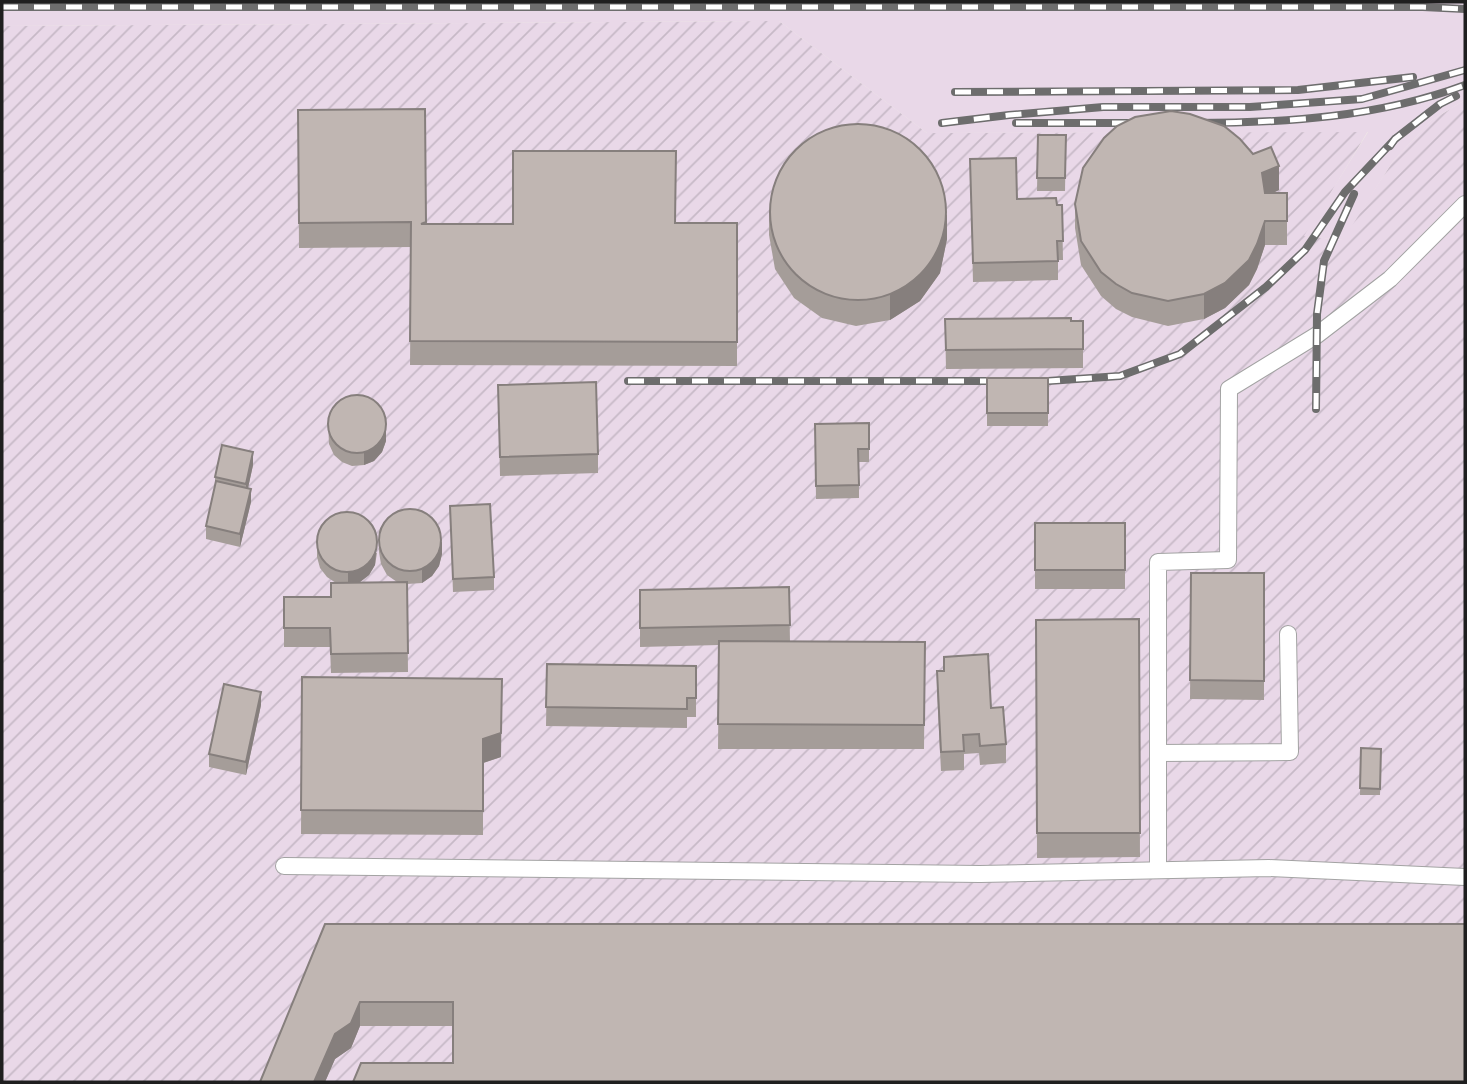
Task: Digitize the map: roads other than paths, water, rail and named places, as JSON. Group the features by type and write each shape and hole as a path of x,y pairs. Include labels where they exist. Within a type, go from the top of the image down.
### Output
{"lane":[{"path":"1158,870 1158,562 1228,560 1228,389 1317,335 1390,279 1465,204"},
{"path":"1158,753 1290,752 1288,634"},
{"path":"284,866 980,874 1269,868 1465,877"}],"railway":[{"path":"2,7 1465,9"},
{"path":"942,123 1103,107 1250,107 1362,99 1465,70"},
{"path":"955,92 1298,90 1413,77"},
{"path":"1194,123 1263,122 1332,116 1399,104 1465,85"},
{"path":"1390,146 1395,139 1440,104 1456,96"},
{"path":"1016,123 1142,123"},
{"path":"628,381 1048,381 1120,376 1180,354 1266,287 1305,250 1345,192 1395,139"},
{"path":"1316,409 1317,314 1324,261 1354,194"}]}
